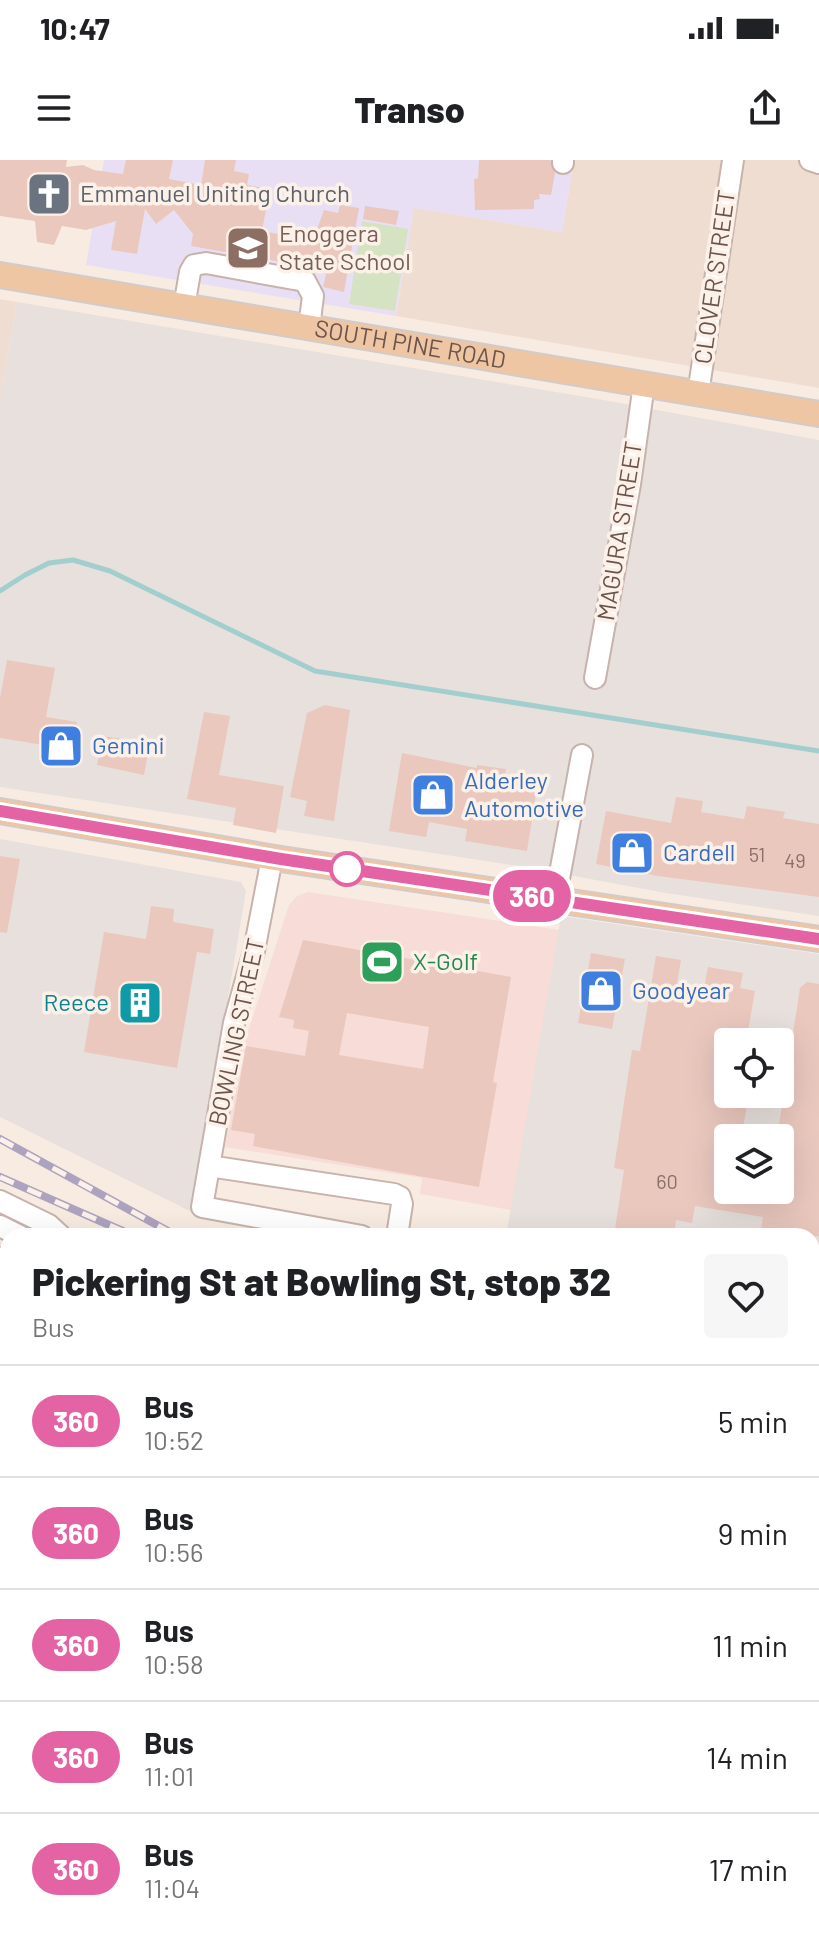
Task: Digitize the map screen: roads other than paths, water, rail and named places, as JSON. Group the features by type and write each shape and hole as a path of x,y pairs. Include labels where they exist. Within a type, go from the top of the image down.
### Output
{"main road":[{"name":"SOUTH PINE ROAD","path":"0,275 819,414"},
{"path":"0,811 272,858 819,939"}],"street":[{"name":"CLOVER STREET","path":"698,394 733,160"},
{"path":"810,160 819,163"},
{"path":"184,307 190,272 194,265 206,263 305,281 313,296 309,328"},
{"name":"MAGURA STREET","path":"595,678 630,484 644,384"},
{"path":"555,900 582,755"},
{"name":"BOWLING STREET","path":"272,858 254,951 234,1023 202,1207 318,1228"},
{"path":"209,1166 394,1194 400,1197 402,1204 398,1228"},
{"path":"0,1201 52,1228"}],"waterway":[{"path":"0,591 49,563 73,560 110,571 315,671 819,751"}],"railway":[{"path":"0,1139 162,1228"},
{"path":"0,1177 116,1228"}],"place":[{"name":"Emmanuel Uniting Church","path":"49,194"},
{"name":"Enoggera State School","path":"248,248"},
{"name":"Gemini","path":"61,746"},
{"name":"Alderley Automotive","path":"433,795"},
{"name":"Cardell","path":"632,853"},
{"name":"X-Golf","path":"382,962"},
{"name":"Goodyear","path":"601,991"},
{"name":"Reece","path":"140,1003"}]}
